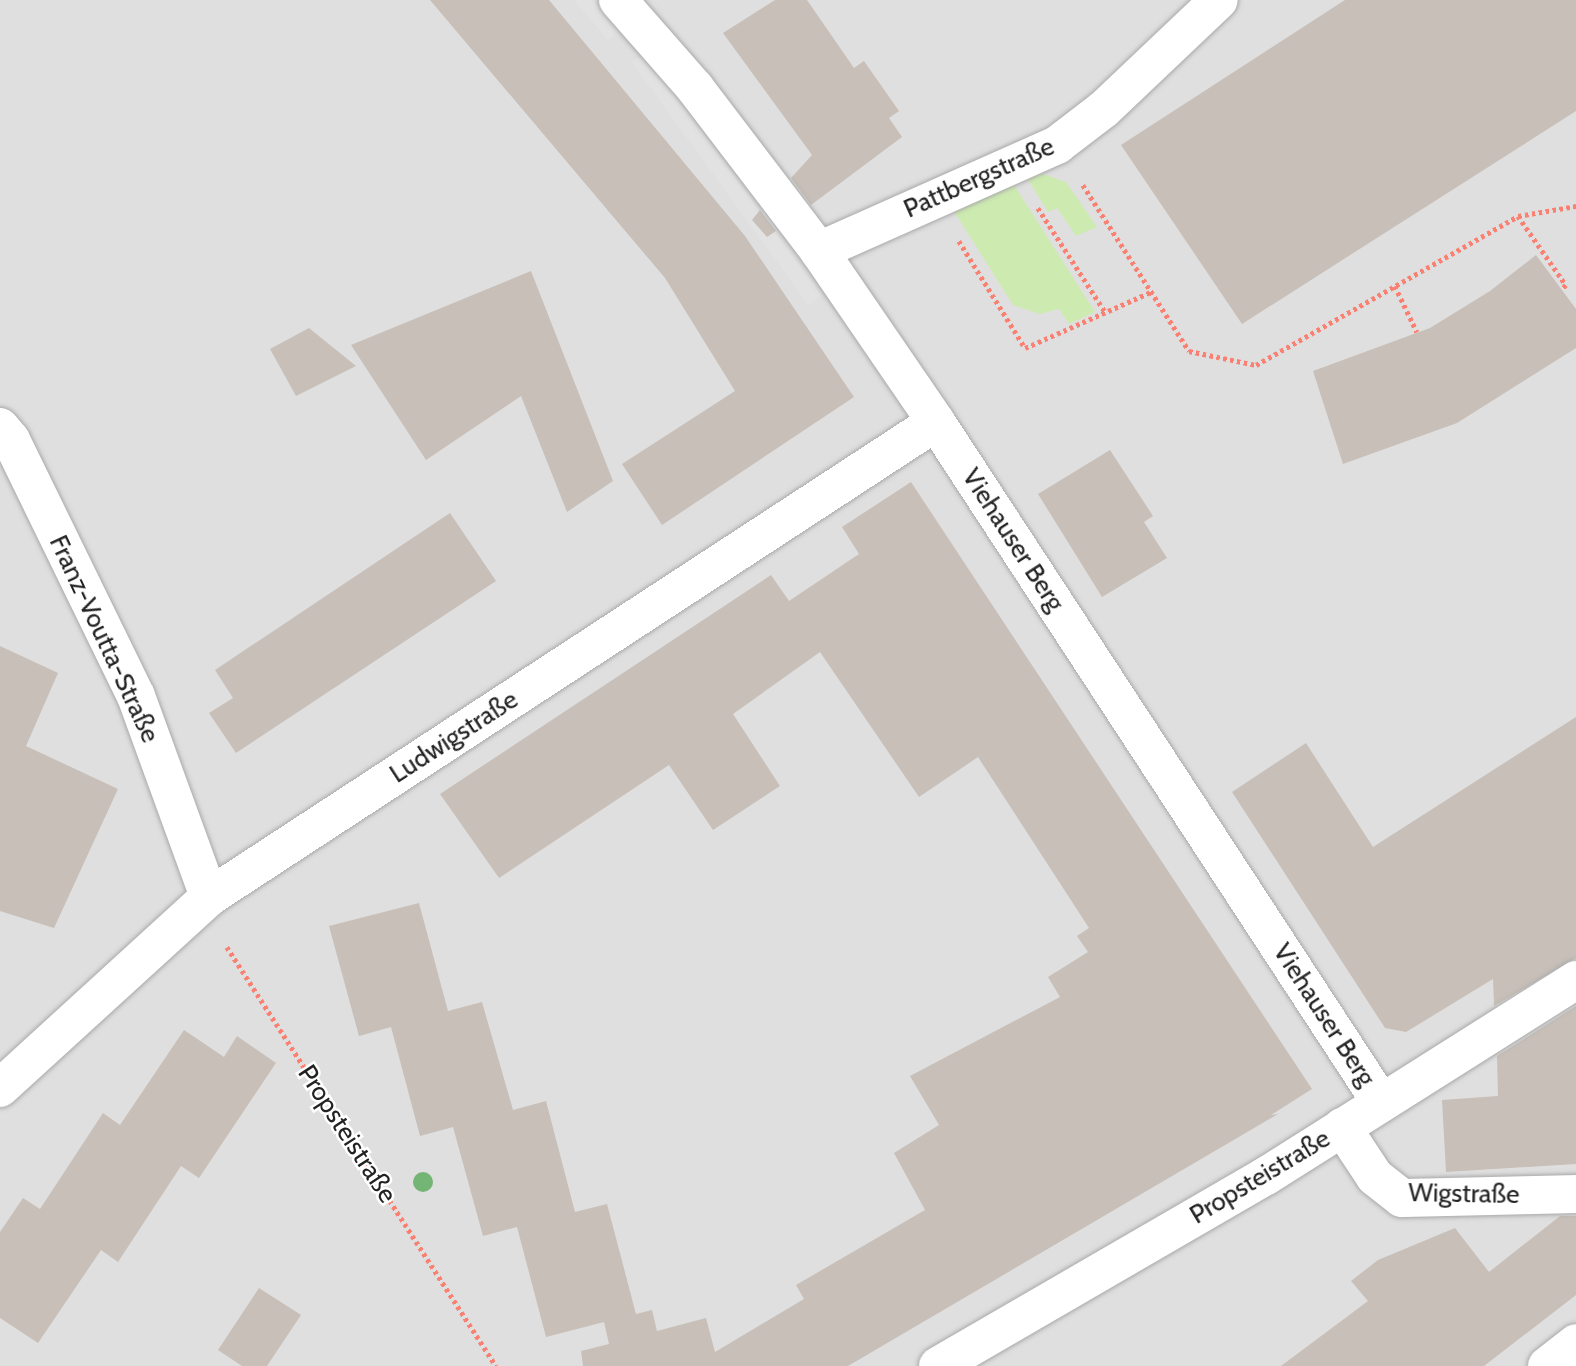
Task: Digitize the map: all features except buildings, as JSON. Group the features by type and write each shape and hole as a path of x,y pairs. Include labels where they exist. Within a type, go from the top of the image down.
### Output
{"street":[{"name":"Viehauser Berg","path":"618,0 695,88 819,251 936,422 1380,1101"},
{"name":"Pattbergstraße","path":"819,251 1057,145 1104,109 1219,0"},
{"name":"Ludwigstraße","path":"0,1088 209,897 936,422"},
{"name":"Franz-Voutta-Straße","path":"0,428 10,440 136,696 209,897"},
{"name":"Propsteistraße","path":"938,1366 1342,1127 1576,980"},
{"name":"Wigstraße","path":"1342,1127 1375,1177 1402,1198 1576,1194"},
{"path":"1547,1366 1576,1343"}],"path":[{"path":"1057,145 1189,351 1256,365 1518,216 1576,206"},
{"path":"1010,164 1106,313"},
{"path":"933,198 1025,348 1152,292"},
{"path":"1518,216 1566,285 1562,290"},
{"path":"1395,286 1417,332"},
{"name":"Propsteistraße","path":"209,897 227,948 496,1366"}],"shaded area":[{"path":"0,0 1576,0 1576,1366 0,1366"},
{"path":"574,0 592,0 619,31 608,40"},
{"path":"645,53 821,296 808,305 632,62"}],"green space":[{"path":"1037,172 1066,182 1097,227 1076,236 1057,208 1048,212 1024,173"},
{"path":"1009,177 1095,312 1069,324 1059,309 1040,314 1013,305 950,205"}]}
